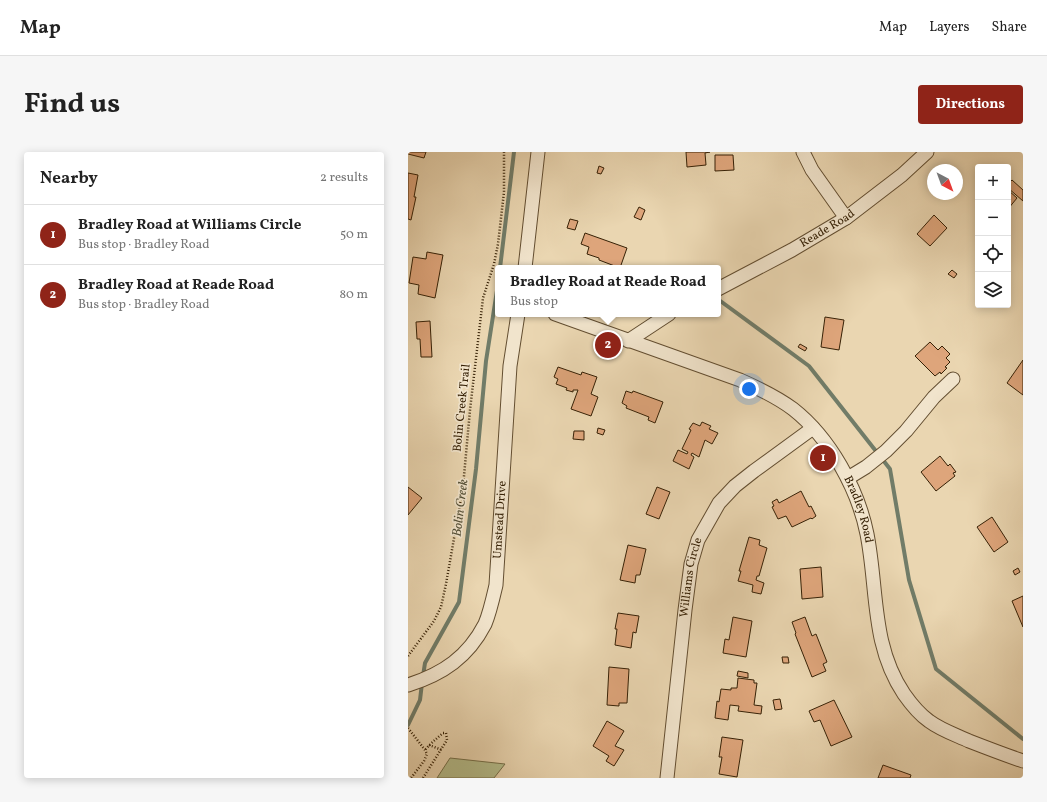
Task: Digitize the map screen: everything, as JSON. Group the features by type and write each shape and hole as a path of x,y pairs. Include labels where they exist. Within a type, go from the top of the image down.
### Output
{"street":[{"path":"524,265 538,152"},
{"path":"803,152 812,170 846,218"},
{"name":"Reade Road","path":"721,287 792,250 846,218 902,175 927,152"},
{"name":"Umstead Drive","path":"408,685 420,681 449,666 462,655 474,641 485,623 496,586 510,366 518,317"},
{"name":"Bradley Road","path":"563,317 740,380 761,389 794,409 813,428 832,452 848,478 860,507 867,534 881,642 887,663 897,683 912,706 929,721 950,733 1023,762"},
{"path":"628,341 664,317"},
{"path":"848,478 866,468 886,451 906,431 934,397 953,379"},
{"name":"Williams Circle","path":"667,778 685,610 691,564 698,540 719,503 735,486 813,428"}],"path":[{"name":"Bolin Creek Trail","path":"408,656 434,621 441,607 446,584 463,487 483,298 498,244 504,192 504,152"},
{"path":"408,728 427,754 426,758 411,778"},
{"path":"424,778 447,740 448,736 446,733 443,733 425,750"},
{"path":"429,745 442,750"}],"green space":[{"path":"450,758 505,764 494,778 437,778"}],"building":[{"path":"408,152 426,152 424,158 408,154"},
{"path":"686,152 710,152 705,153 706,165 687,167"},
{"path":"715,155 733,155 734,170 715,171"},
{"path":"599,166 604,168 601,174 597,173"},
{"path":"408,173 418,175 414,197 416,197 411,220 408,219"},
{"path":"1012,180 1023,190 1023,201 1011,191"},
{"path":"1011,193 1017,198 1011,205"},
{"path":"639,207 645,210 641,220 634,217"},
{"path":"934,215 947,228 930,246 917,234"},
{"path":"570,219 578,221 575,230 567,228"},
{"path":"585,233 627,248 621,265 612,265 587,254 589,247 581,244"},
{"path":"427,252 443,255 435,298 418,294 419,285 409,283 413,257 426,259"},
{"path":"952,270 957,274 954,278 948,274"},
{"path":"825,317 844,320 839,350 821,347"},
{"path":"430,321 432,357 421,357 420,339 417,339 416,322"},
{"path":"930,342 938,350 942,346 950,354 946,358 950,362 945,367 947,368 941,374 940,372 935,376 915,356"},
{"path":"800,344 807,348 805,351 798,347"},
{"path":"1023,360 1023,395 1007,383"},
{"path":"558,367 581,375 582,372 597,377 591,394 598,397 591,416 571,409 578,390 573,390 573,392 556,384 558,379 554,377"},
{"path":"626,391 632,393 633,391 663,402 655,423 648,420 649,417 626,408 627,406 622,403"},
{"path":"702,422 711,426 709,429 718,433 712,444 705,440 699,457 692,453 691,455 694,457 689,469 673,461 678,450 687,454 688,452 682,449 691,430 689,429 693,423 700,426"},
{"path":"598,428 605,430 603,435 597,433"},
{"path":"574,431 584,431 584,440 573,439"},
{"path":"940,456 948,466 950,464 956,472 953,473 955,476 936,491 921,472"},
{"path":"408,487 422,498 408,515"},
{"path":"657,487 670,492 659,519 646,514"},
{"path":"801,491 809,507 811,506 816,516 792,527 786,516 778,519 772,507 774,506 772,502 777,499 779,503"},
{"path":"992,517 1008,542 994,552 977,527"},
{"path":"749,537 760,540 759,545 767,548 759,576 757,576 756,580 764,583 761,594 752,592 753,585 738,581 741,571 739,571"},
{"path":"628,545 646,549 640,575 636,575 635,583 620,580"},
{"path":"821,567 823,597 802,599 800,569"},
{"path":"1018,568 1020,572 1015,575 1013,571"},
{"path":"1023,596 1023,627 1012,601"},
{"path":"618,613 639,616 636,633 633,632 631,648 615,645 617,629 615,629"},
{"path":"733,617 752,621 746,657 723,653 725,639 729,640"},
{"path":"805,617 812,636 816,634 827,662 823,664 826,671 812,677 795,634 796,633 792,622"},
{"path":"782,657 788,657 789,663 783,663"},
{"path":"609,667 629,669 627,703 619,703 619,706 607,705"},
{"path":"738,671 748,673 748,678 737,676"},
{"path":"738,678 754,680 754,683 757,683 754,705 762,706 761,714 738,711 739,706 730,705 728,720 715,718 717,701 719,702 721,689 731,690 731,688 737,688"},
{"path":"780,699 782,709 775,710 773,700"},
{"path":"834,700 852,737 831,746 820,720 814,722 809,711"},
{"path":"607,721 624,731 615,746 624,750 614,766 606,761 609,756 593,746"},
{"path":"722,737 743,740 737,777 719,774 722,757 719,757"},
{"path":"883,765 911,775 910,778 878,778"}],"waterway":[{"name":"Bolin Creek","path":"500,265 514,152"},
{"path":"721,301 809,366 890,469 909,580 936,669 1023,739"},
{"name":"Bolin Creek","path":"423,676 425,663 459,602 476,469 486,361 495,303"},
{"name":"Bolin Creek","path":"408,725 420,700 422,683"}],"place":[{"name":"Bradley Road at Reade Road","path":"608,345"},
{"name":"Bradley Road at Williams Circle","path":"823,458"}]}
